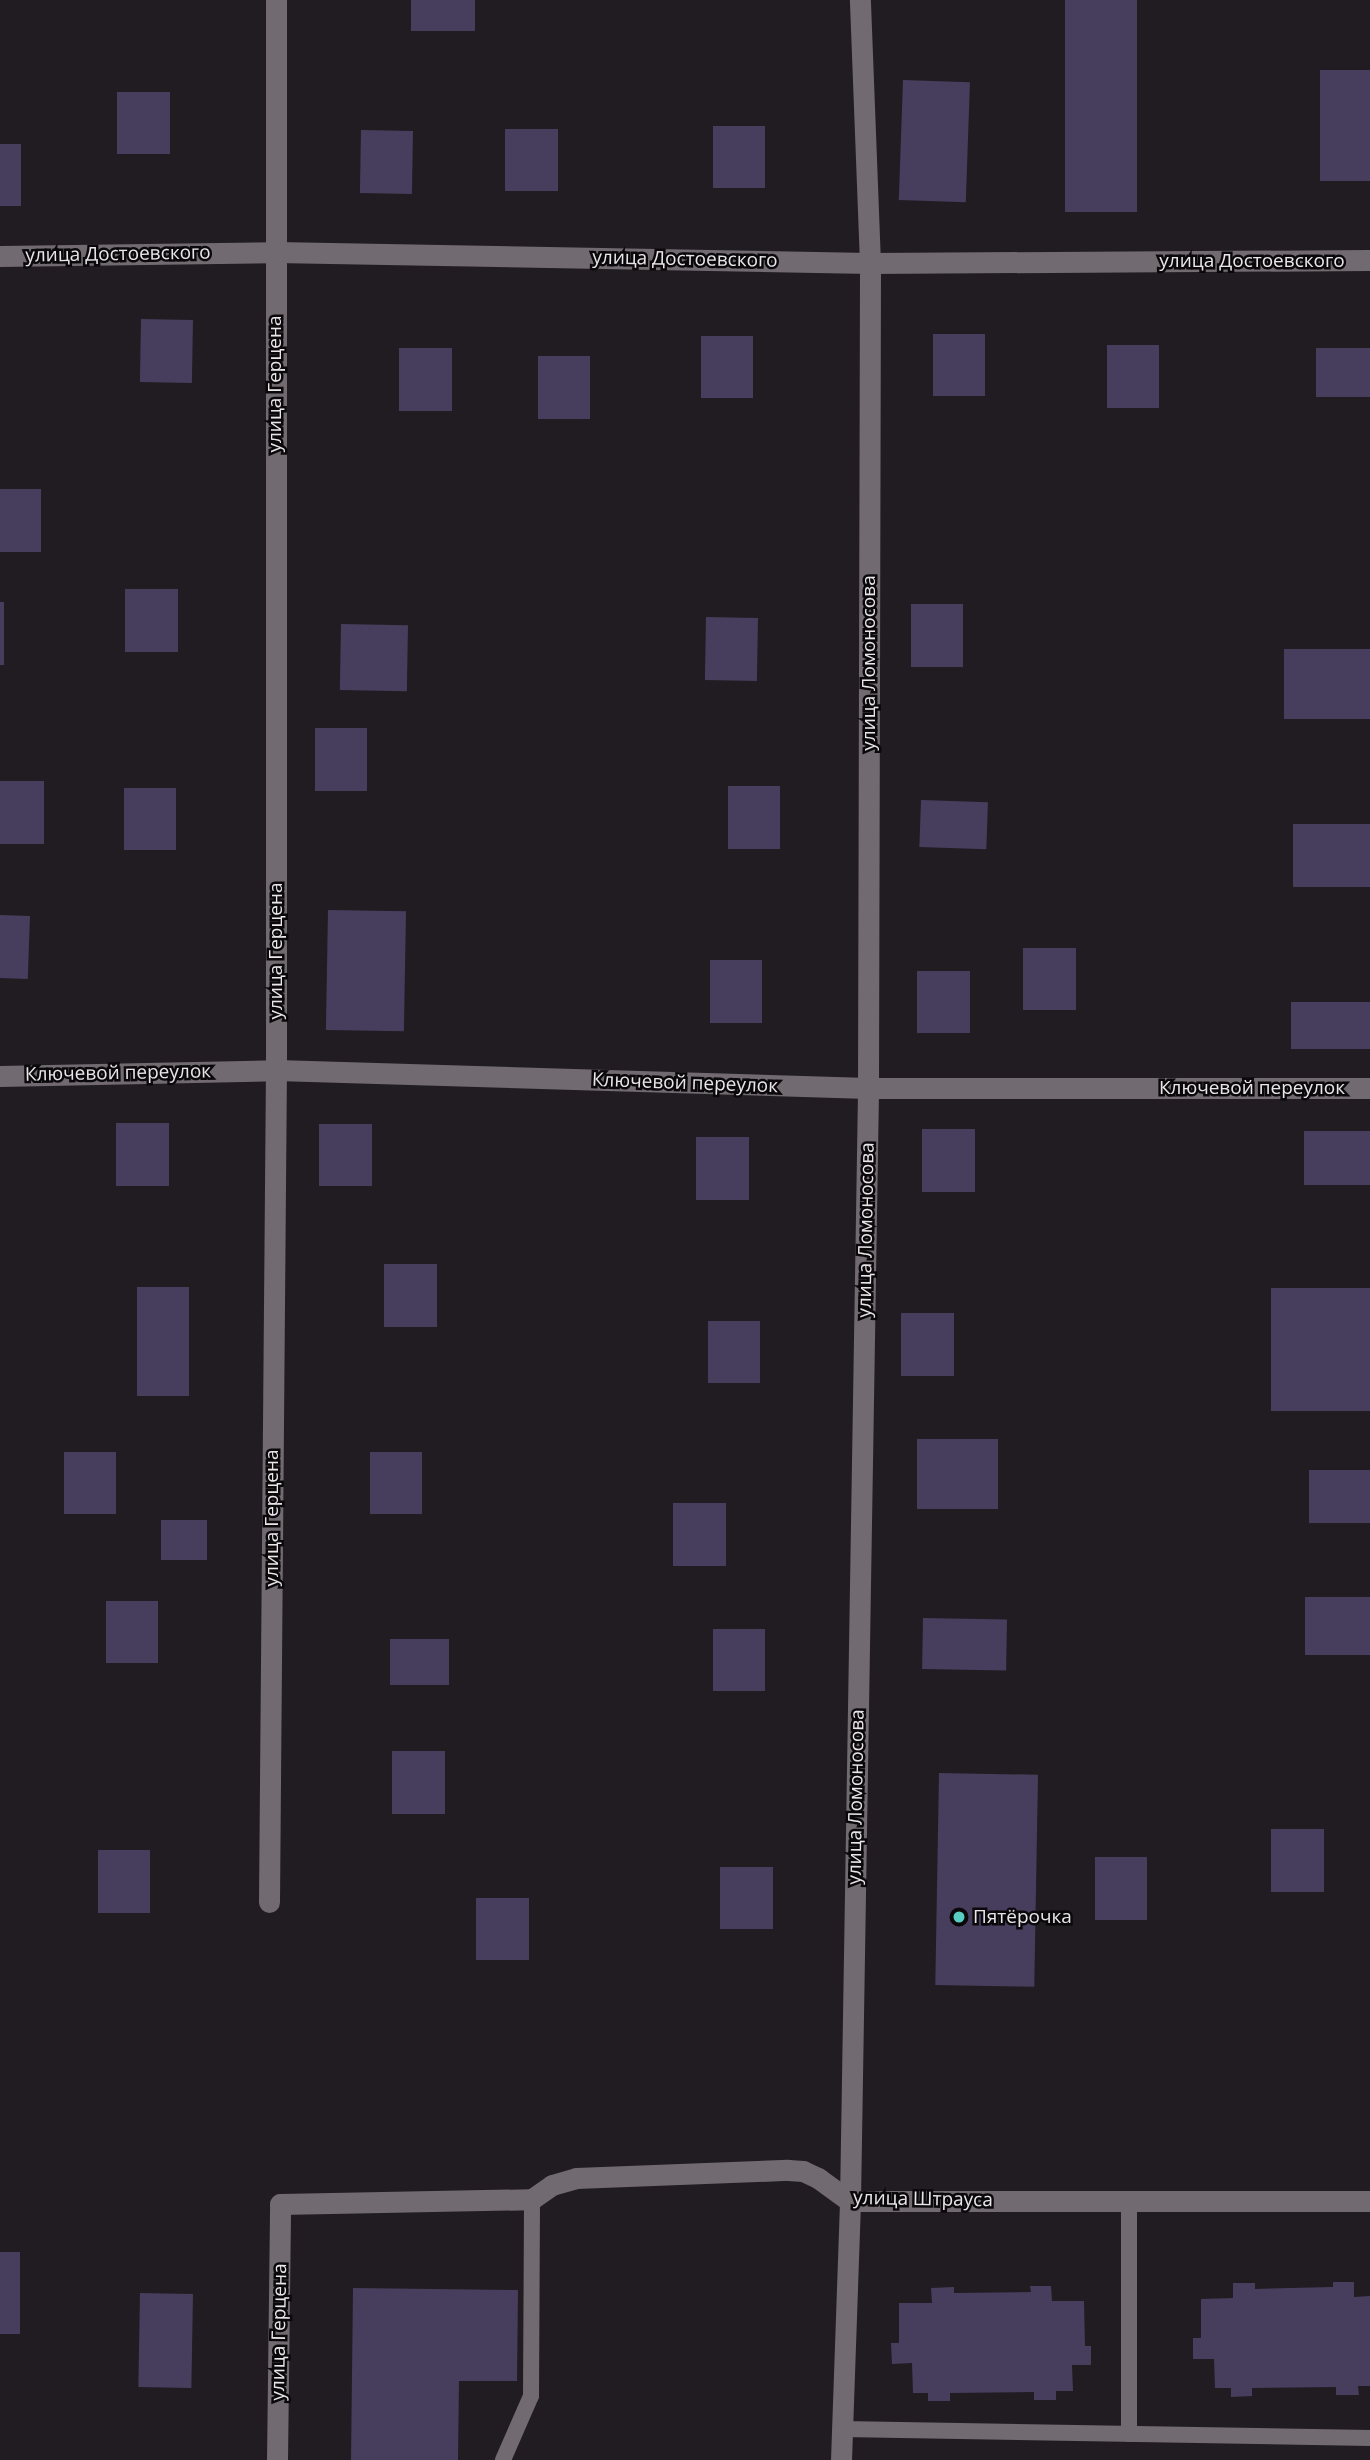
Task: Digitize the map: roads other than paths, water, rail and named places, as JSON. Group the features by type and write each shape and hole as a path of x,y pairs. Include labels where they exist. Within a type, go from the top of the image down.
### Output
{"street":[{"name":"улица Герцена","path":"270,1902 276,1070 276,0"},
{"name":"улица Ломоносова","path":"841,2460 850,2201 868,1088 870,263 860,0"},
{"name":"улица Достоевского","path":"0,256 275,252 870,263 1370,260"},
{"name":"Ключевой переулок","path":"0,1076 276,1070 868,1088 1370,1088"},
{"name":"улица Штрауса","path":"280,2204 532,2199 552,2185 576,2178 788,2170 803,2171 818,2178 850,2201 1370,2201"},
{"name":"улица Герцена","path":"277,2460 280,2204"}],"lane":[{"path":"503,2460 531,2396 532,2199"},
{"path":"1129,2201 1129,2434"},
{"path":"842,2429 1370,2438"}],"place":[{"name":"Пятёрочка","path":"959,1917"}]}
